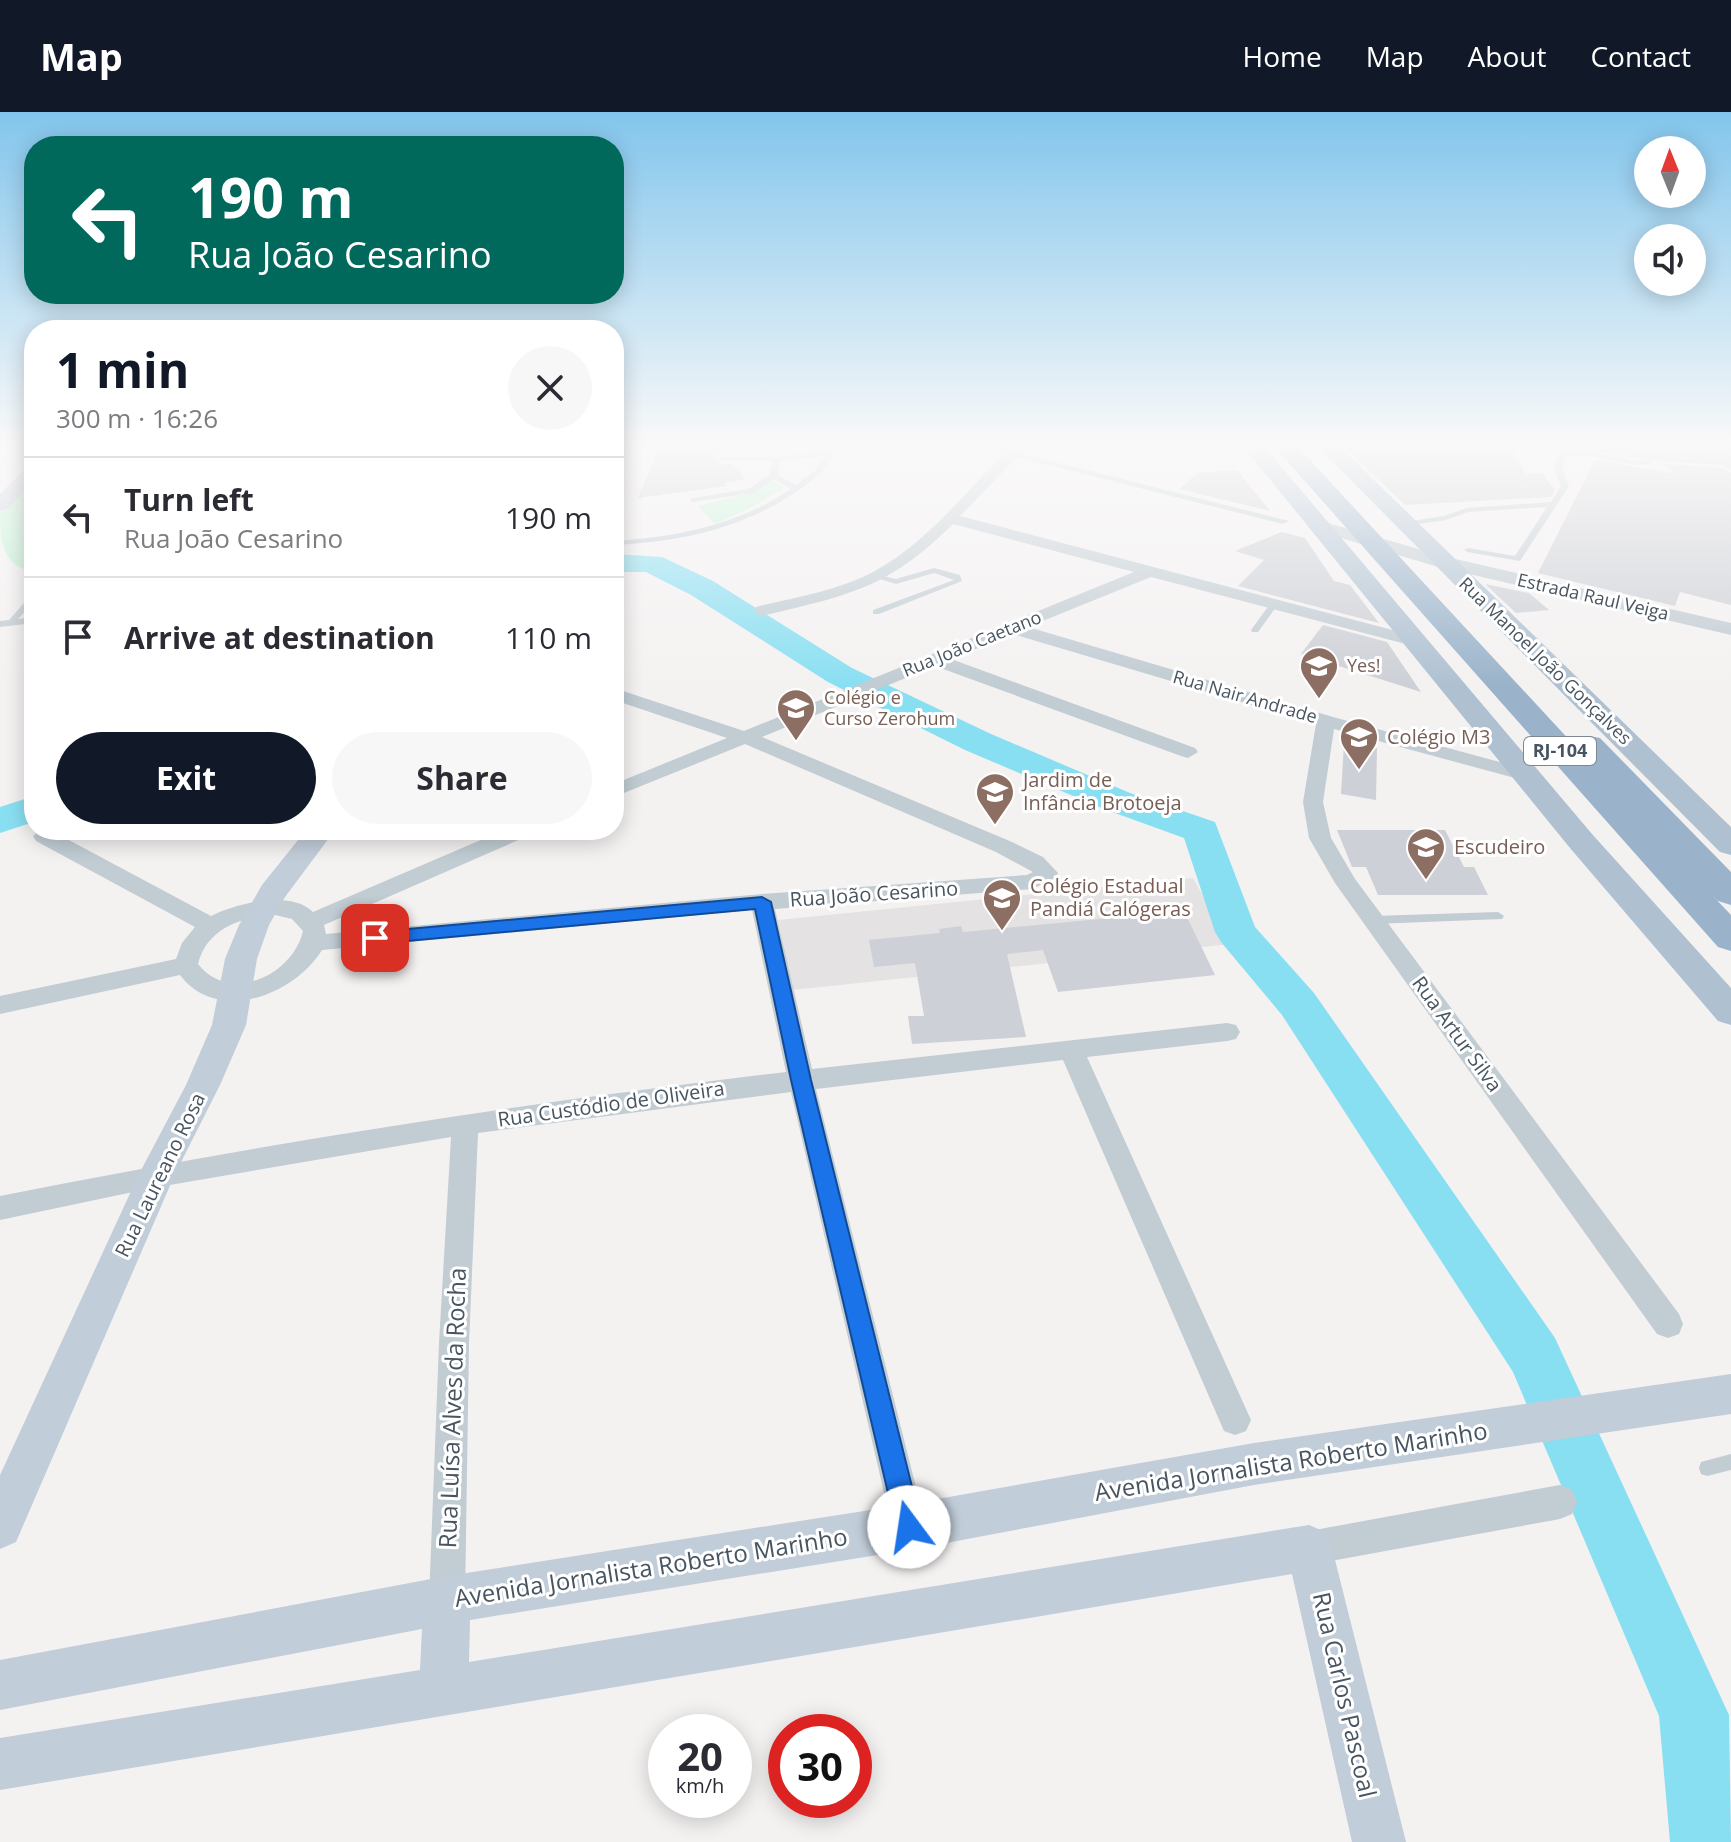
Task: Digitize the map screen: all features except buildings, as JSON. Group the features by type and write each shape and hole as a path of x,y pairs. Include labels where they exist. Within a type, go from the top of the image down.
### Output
{"highway":[{"name":"RJ-104","path":"1354,525 1731,938"},
{"name":"RJ-104","path":"1387,525 1431,566 1731,893"}],"main road":[{"path":"1317,525 1526,775 1731,1012"},
{"name":"Rua Manoel João Gonçalves","path":"1404,525 1431,566 1731,845"},
{"name":"Rua Laureano Rosa","path":"0,1526 157,1174 203,1085 229,1025 241,959 262,908 313,840"},
{"name":"Avenida Jornalista Roberto Marinho","path":"0,1685 447,1600 909,1527 1254,1464 1731,1394"},
{"path":"0,1764 1309,1548"},
{"name":"Rua Carlos Pascoal","path":"1309,1548 1379,1842"},
{"name":"Rua Luísa Alves da Rocha","path":"444,1692 447,1600"}],"street":[{"path":"762,611 822,596 879,576 900,562 941,525"},
{"path":"975,525 1417,642"},
{"name":"Estrada Raul Veiga","path":"1317,525 1431,566 1731,629"},
{"name":"Rua João Caetano","path":"624,787 1153,570"},
{"name":"Rua Nair Andrade","path":"1012,628 1326,721 1526,775"},
{"path":"934,659 1188,752"},
{"path":"624,697 744,737"},
{"name":"Rua Artur Silva","path":"1326,721 1313,802 1320,838 1346,883 1668,1324"},
{"name":"Rua João Cesarino","path":"313,932 1032,882 1047,873 1035,862 1004,847 744,737"},
{"path":"51,840 211,926"},
{"path":"313,932 502,840"},
{"path":"762,902 801,1080 909,1527"},
{"path":"262,908 300,913 313,932 307,959 292,973 270,984 234,992 207,989 192,980 186,965 194,942 211,926 241,912 262,908"},
{"path":"0,1005 186,965"},
{"name":"Rua Custódio de Oliveira","path":"0,1208 157,1174 609,1102 1227,1032"},
{"path":"1071,1049 1235,1420"},
{"name":"Rua Luísa Alves da Rocha","path":"447,1600 454,1343 465,1124"},
{"path":"1309,1548 1560,1502"}],"lane":[{"path":"624,542 671,538 729,525"},
{"path":"1468,550 1517,559 1539,525"},
{"path":"876,612 958,581 957,577 934,570 896,582 879,576"},
{"path":"1255,630 1275,603"},
{"path":"13,620 24,608"},
{"path":"0,624 24,620"},
{"path":"1373,920 1498,916"},
{"path":"1707,1468 1731,1462"}],"shaded area":[{"name":"Colégio Estadual Pandiá Calógeras","path":"1193,878 1231,944 792,990 778,920"}],"green space":[{"path":"1,525 24,525 24,569 9,558"}],"waterway":[{"path":"624,563 651,563 702,588 840,675 978,742 1117,801 1201,831 1236,932 1298,1004 1535,1356 1694,1715 1707,1842"},
{"path":"0,821 24,812"}],"place":[{"name":"Yes!","path":"1319,700"},
{"name":"Colégio e Curso Zerohum","path":"796,742"},
{"name":"Colégio M3","path":"1359,771"},
{"name":"Jardim de Infância Brotoeja","path":"995,826"},
{"name":"Escudeiro","path":"1426,881"},
{"name":"Colégio Estadual Pandiá Calógeras","path":"1002,932"}],"route":[{"path":"375,938 762,902 801,1080 909,1527"}]}
